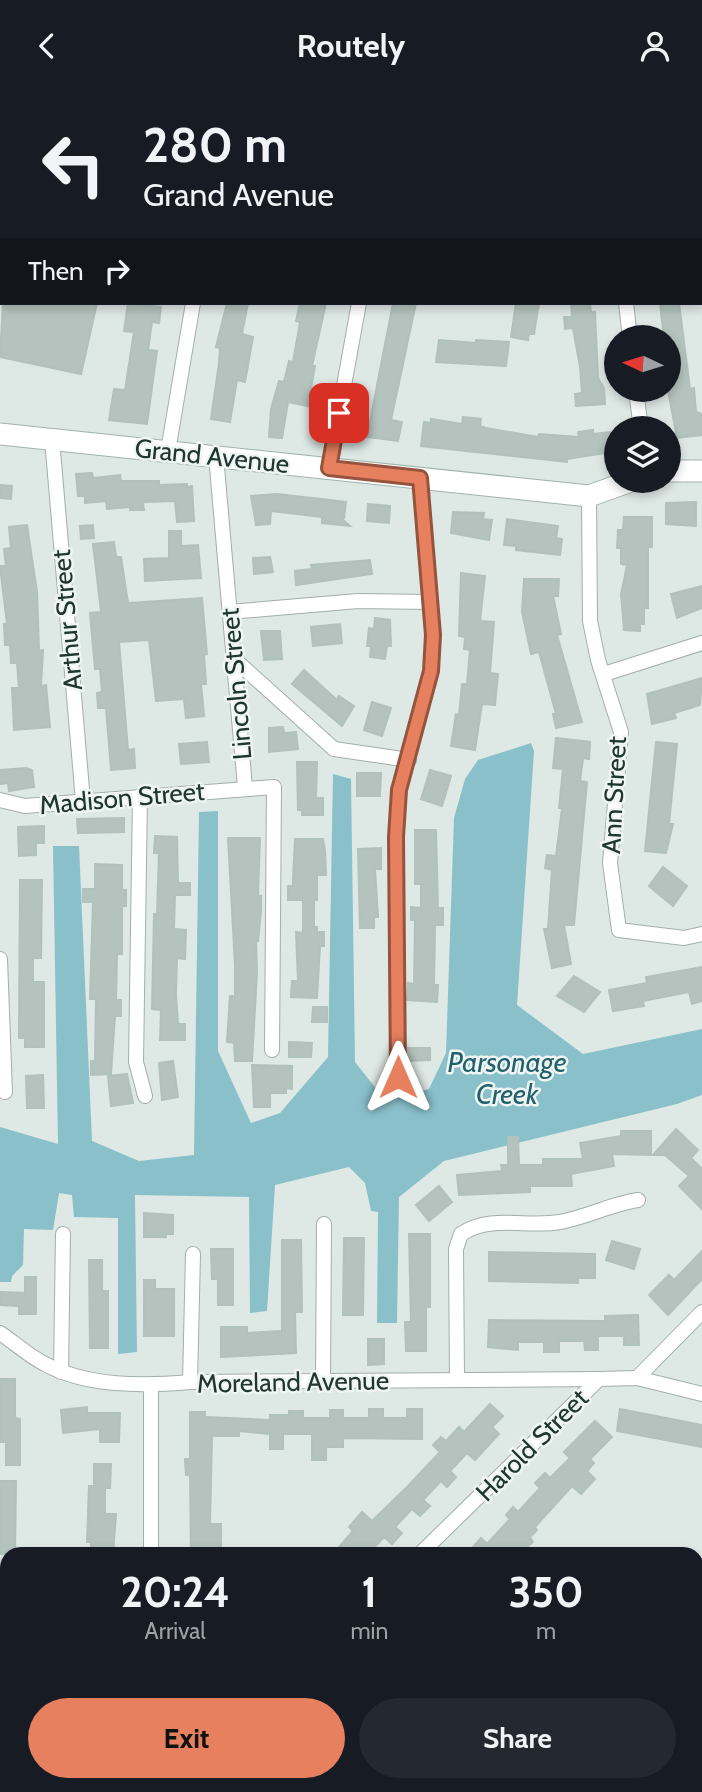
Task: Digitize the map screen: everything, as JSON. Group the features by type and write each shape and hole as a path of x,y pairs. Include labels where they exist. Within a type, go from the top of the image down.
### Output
{"street":[{"path":"168,451 193,305"},
{"path":"329,468 359,305"},
{"path":"626,305 629,325"},
{"name":"Grand Avenue","path":"0,434 589,496 604,491"},
{"name":"Arthur Street","path":"52,439 83,801"},
{"name":"Lincoln Street","path":"216,456 245,787 274,787 272,1051"},
{"path":"681,471 702,471"},
{"path":"398,1077 396,837 399,790 431,671 430,602 420,478"},
{"name":"Ann Street","path":"589,496 590,621 598,660 621,732 610,863 619,930 684,938 702,934"},
{"path":"229,612 358,601 430,602"},
{"path":"604,674 702,643"},
{"path":"233,658 334,749 409,760"},
{"name":"Madison Street","path":"0,800 25,806 245,787"},
{"path":"140,796 136,1062 145,1096"},
{"path":"0,959 5,1092"},
{"path":"457,1380 456,1249 461,1234 487,1222 560,1222 615,1203 638,1200"},
{"path":"323,1381 324,1224"},
{"path":"61,1371 63,1234"},
{"path":"190,1382 193,1254"},
{"path":"637,1378 702,1312"},
{"name":"Moreland Avenue","path":"0,1333 44,1364 61,1371 111,1382 151,1386 190,1382 599,1379"},
{"name":"Harold Street","path":"427,1547 599,1379 637,1378 702,1394"},
{"path":"151,1386 151,1547"}],"water":[{"name":"Parsonage Creek","path":"531,743 534,751 517,1005 583,1054 702,1029 702,1095 677,1104 444,1161 399,1197 397,1323 377,1323 378,1212 371,1211 365,1183 349,1167 275,1185 267,1311 250,1313 249,1197 135,1195 137,1352 118,1354 118,1218 74,1217 72,1195 59,1193 53,1230 24,1229 23,1265 12,1276 11,1282 0,1282 0,1127 58,1144 53,846 79,846 92,1141 139,1161 194,1155 199,812 218,811 218,1051 251,1123 280,1113 328,1057 333,774 351,779 355,1062 385,1100 429,1089 446,1053 454,818 465,779 478,760"}],"building":[{"path":"3,305 97,305 81,374 0,357"},
{"path":"128,305 161,307 159,323 152,322 148,350 157,351 147,424 109,420 114,389 125,390 134,332 124,331"},
{"path":"226,305 248,305 242,334 253,337 245,382 237,380 230,422 211,419 219,363 220,348 216,347"},
{"path":"300,305 326,305 312,366 315,366 308,406 288,402 282,438 269,437 271,409 279,381 284,382 289,361 293,362 300,322 296,321"},
{"path":"393,305 416,305 391,420 402,422 398,441 367,437"},
{"path":"516,305 539,305 534,334 529,334 528,340 511,337"},
{"path":"571,305 590,305 591,312 595,312 598,378 604,388 605,404 576,406 575,394 582,393 580,367 573,328 565,329 564,317 572,317"},
{"path":"660,305 679,305 690,389 694,388 696,412 702,414 702,435 681,438 681,416 673,416 670,403 681,403 681,325 663,325"},
{"path":"439,340 509,342 506,366 436,362"},
{"path":"463,417 481,419 480,426 486,428 538,437 539,434 579,437 578,432 593,430 593,434 604,433 604,453 567,459 567,462 421,446 424,422 431,423 431,419 462,424"},
{"path":"92,473 93,478 120,475 121,481 159,481 159,485 192,486 194,521 177,522 175,501 143,502 144,510 130,510 130,507 107,509 106,501 85,503 85,496 78,496 76,474"},
{"path":"0,485 12,486 11,499 0,498"},
{"path":"277,494 346,502 344,518 341,518 350,526 322,523 322,517 271,511 270,524 256,525 251,496"},
{"path":"696,502 696,526 666,524 666,503"},
{"path":"368,504 390,506 389,523 367,521"},
{"path":"453,512 484,513 483,519 492,520 489,540 451,533"},
{"path":"624,517 652,517 652,547 648,547 648,608 644,608 644,624 640,624 640,631 624,630 621,594 627,565 621,564 621,548 617,548 618,530 623,530"},
{"path":"507,519 558,526 556,538 562,539 560,555 516,550 516,546 504,545"},
{"path":"27,525 37,592 39,651 43,650 41,686 46,685 50,727 14,730 12,688 19,688 17,663 11,663 10,645 5,645 4,624 7,624 0,566 6,566 4,549 11,548 9,527"},
{"path":"93,525 94,538 81,539 80,526"},
{"path":"169,531 181,531 181,546 198,545 201,578 145,581 144,559 169,558"},
{"path":"114,542 116,557 121,557 128,603 202,598 207,654 204,655 206,684 201,684 204,716 186,718 184,699 156,701 149,640 119,642 128,750 134,749 135,768 111,770 106,708 98,708 97,693 102,692 100,669 95,669 90,613 101,612 93,544"},
{"path":"270,557 273,572 254,574 253,558"},
{"path":"370,560 372,574 296,585 295,571 312,569 311,565"},
{"path":"461,573 485,576 480,621 494,622 490,673 498,674 495,705 482,704 475,750 451,746 456,714 459,715 462,684 467,684 470,650 464,649 465,637 459,636"},
{"path":"524,579 559,579 558,596 553,596 561,634 557,635 582,722 556,728 553,714 556,714 539,652 531,654 522,612"},
{"path":"702,586 702,608 677,618 671,594"},
{"path":"375,618 390,620 391,646 387,646 385,659 370,657 371,646 367,646 369,628 374,629"},
{"path":"340,624 342,643 313,646 311,627"},
{"path":"261,631 280,631 282,659 264,660"},
{"path":"304,670 337,700 339,696 354,706 342,726 292,684"},
{"path":"702,678 700,705 674,713 676,718 652,724 647,694"},
{"path":"372,702 391,708 382,736 364,730"},
{"path":"283,727 284,733 296,732 298,749 269,752 269,728"},
{"path":"556,738 590,742 589,759 583,758 580,781 587,782 574,925 564,925 571,964 552,968 544,929 548,929 552,870 545,868 547,855 556,856 562,808 559,808 563,769 553,768"},
{"path":"207,742 209,762 181,764 179,744"},
{"path":"656,742 677,744 669,824 673,824 666,853 645,851"},
{"path":"297,762 317,762 316,798 323,798 323,815 302,815 302,810 298,810"},
{"path":"0,770 32,770 34,787 9,791 8,783 0,784"},
{"path":"430,770 451,776 442,806 421,799"},
{"path":"357,773 381,773 380,796 357,796"},
{"path":"124,818 124,832 78,833 77,819"},
{"path":"44,826 44,843 36,843 36,855 19,856 18,827"},
{"path":"415,830 436,830 438,908 443,908 443,925 435,925 434,985 438,985 437,1002 407,1000 408,983 414,984 415,920 411,920 411,907 421,908 421,884 415,884"},
{"path":"155,836 177,837 178,883 190,883 190,895 175,895 174,929 186,930 185,959 177,958 176,994 178,1024 185,1024 185,1040 160,1040 161,1010 152,1009 154,914 157,914 159,853 154,853"},
{"path":"228,838 260,838 258,896 261,896 261,911 256,941 252,1061 235,1061 234,1043 227,1042 230,996 235,996"},
{"path":"295,839 323,839 325,850 326,875 317,875 317,900 314,900 314,927 317,927 317,932 324,932 324,946 320,946 317,998 291,997 292,981 298,981 296,932 303,933 303,900 288,900 288,886 293,886"},
{"path":"381,848 381,869 375,869 378,917 374,917 374,928 360,928 358,849"},
{"path":"95,864 122,865 122,890 126,890 126,906 122,906 122,954 117,954 116,1000 121,1000 121,1016 115,1016 111,1074 91,1075 91,1061 95,1061 96,999 90,999 93,902 83,902 83,889 95,889"},
{"path":"663,867 687,886 673,906 649,886"},
{"path":"20,880 42,880 41,958 33,958 33,982 44,982 44,1047 25,1047 25,1038 19,1038"},
{"path":"702,967 702,1001 692,1004 689,992 643,1001 644,1006 613,1011 609,990 647,983 646,977"},
{"path":"574,976 600,992 584,1012 557,996"},
{"path":"313,1007 327,1007 327,1022 312,1022"},
{"path":"289,1042 312,1043 311,1057 289,1057"},
{"path":"408,1048 430,1048 430,1060 408,1061"},
{"path":"173,1061 178,1097 162,1100 159,1063"},
{"path":"252,1065 292,1066 292,1089 286,1088 286,1093 270,1093 270,1107 254,1107"},
{"path":"127,1074 133,1103 111,1106 108,1076"},
{"path":"43,1075 44,1108 27,1108 26,1076"},
{"path":"676,1129 698,1150 691,1158 702,1169 702,1209 679,1186 689,1176 665,1155 653,1155"},
{"path":"621,1131 651,1131 651,1155 612,1154 614,1166 571,1174 572,1186 530,1186 530,1192 459,1195 457,1175 502,1171 501,1165 508,1165 508,1137 518,1137 519,1165 543,1165 543,1159 583,1159 580,1143 621,1136"},
{"path":"439,1186 452,1202 429,1221 416,1205"},
{"path":"144,1213 173,1215 173,1234 166,1234 166,1237 144,1237"},
{"path":"409,1234 430,1234 430,1307 426,1307 426,1351 406,1351 405,1322 411,1322"},
{"path":"344,1238 364,1238 363,1315 343,1315"},
{"path":"282,1240 301,1240 302,1312 295,1312 296,1353 221,1357 221,1327 247,1327 247,1333 282,1331"},
{"path":"612,1241 640,1249 634,1269 606,1260"},
{"path":"211,1249 233,1249 233,1305 218,1305 218,1279 212,1279"},
{"path":"702,1251 702,1279 668,1315 649,1295 669,1275 674,1280"},
{"path":"489,1252 595,1254 595,1278 578,1278 578,1283 489,1281"},
{"path":"89,1260 102,1260 102,1291 108,1291 108,1348 90,1348"},
{"path":"25,1277 36,1277 36,1314 19,1314 19,1306 0,1305 0,1292 25,1293"},
{"path":"144,1280 155,1280 155,1289 174,1289 174,1336 144,1336"},
{"path":"638,1315 639,1345 624,1345 624,1336 598,1336 598,1350 585,1350 584,1341 559,1341 559,1352 544,1352 544,1342 518,1342 518,1350 488,1347 489,1320 605,1321 605,1316"},
{"path":"368,1339 384,1339 384,1364 368,1365"},
{"path":"0,1379 15,1379 15,1418 20,1419 20,1465 6,1465 6,1442 0,1442"},
{"path":"490,1404 503,1416 492,1427 499,1434 475,1460 467,1453 450,1471 456,1477 447,1487 441,1481 423,1500 430,1506 420,1516 412,1509 395,1527 402,1533 392,1544 384,1537 375,1547 339,1547 353,1531 349,1527 362,1512 372,1521 440,1452 433,1445 441,1437 446,1441 459,1427 464,1432"},
{"path":"87,1407 87,1413 120,1413 119,1442 100,1442 100,1429 63,1433 61,1410"},
{"path":"369,1409 383,1409 383,1418 407,1418 407,1409 422,1409 422,1439 343,1438 343,1447 326,1447 326,1460 312,1460 312,1434 283,1434 283,1449 270,1449 270,1434 239,1431 239,1436 212,1436 210,1524 221,1524 221,1547 191,1547 190,1475 186,1475 185,1459 190,1459 190,1412 205,1412 205,1417 270,1420 270,1415 289,1415 289,1411 303,1411 303,1418 330,1418 330,1410 343,1410 343,1418 369,1418"},
{"path":"620,1409 702,1425 702,1447 617,1431"},
{"path":"595,1421 612,1437 590,1459 594,1463 587,1471 595,1479 581,1494 572,1486 535,1527 537,1530 530,1537 533,1542 527,1547 473,1547 481,1538 487,1544 510,1519 506,1515 513,1507 518,1512 540,1488 535,1483 545,1473 550,1478 570,1458 564,1452"},
{"path":"94,1464 111,1464 110,1488 105,1488 105,1514 116,1514 114,1547 91,1547 91,1542 87,1542 89,1486 94,1486"},
{"path":"0,1481 16,1481 15,1547 0,1547"}],"route":[{"path":"339,413 329,468 420,478 433,635 431,671 399,790 396,837 398,1077"}]}
